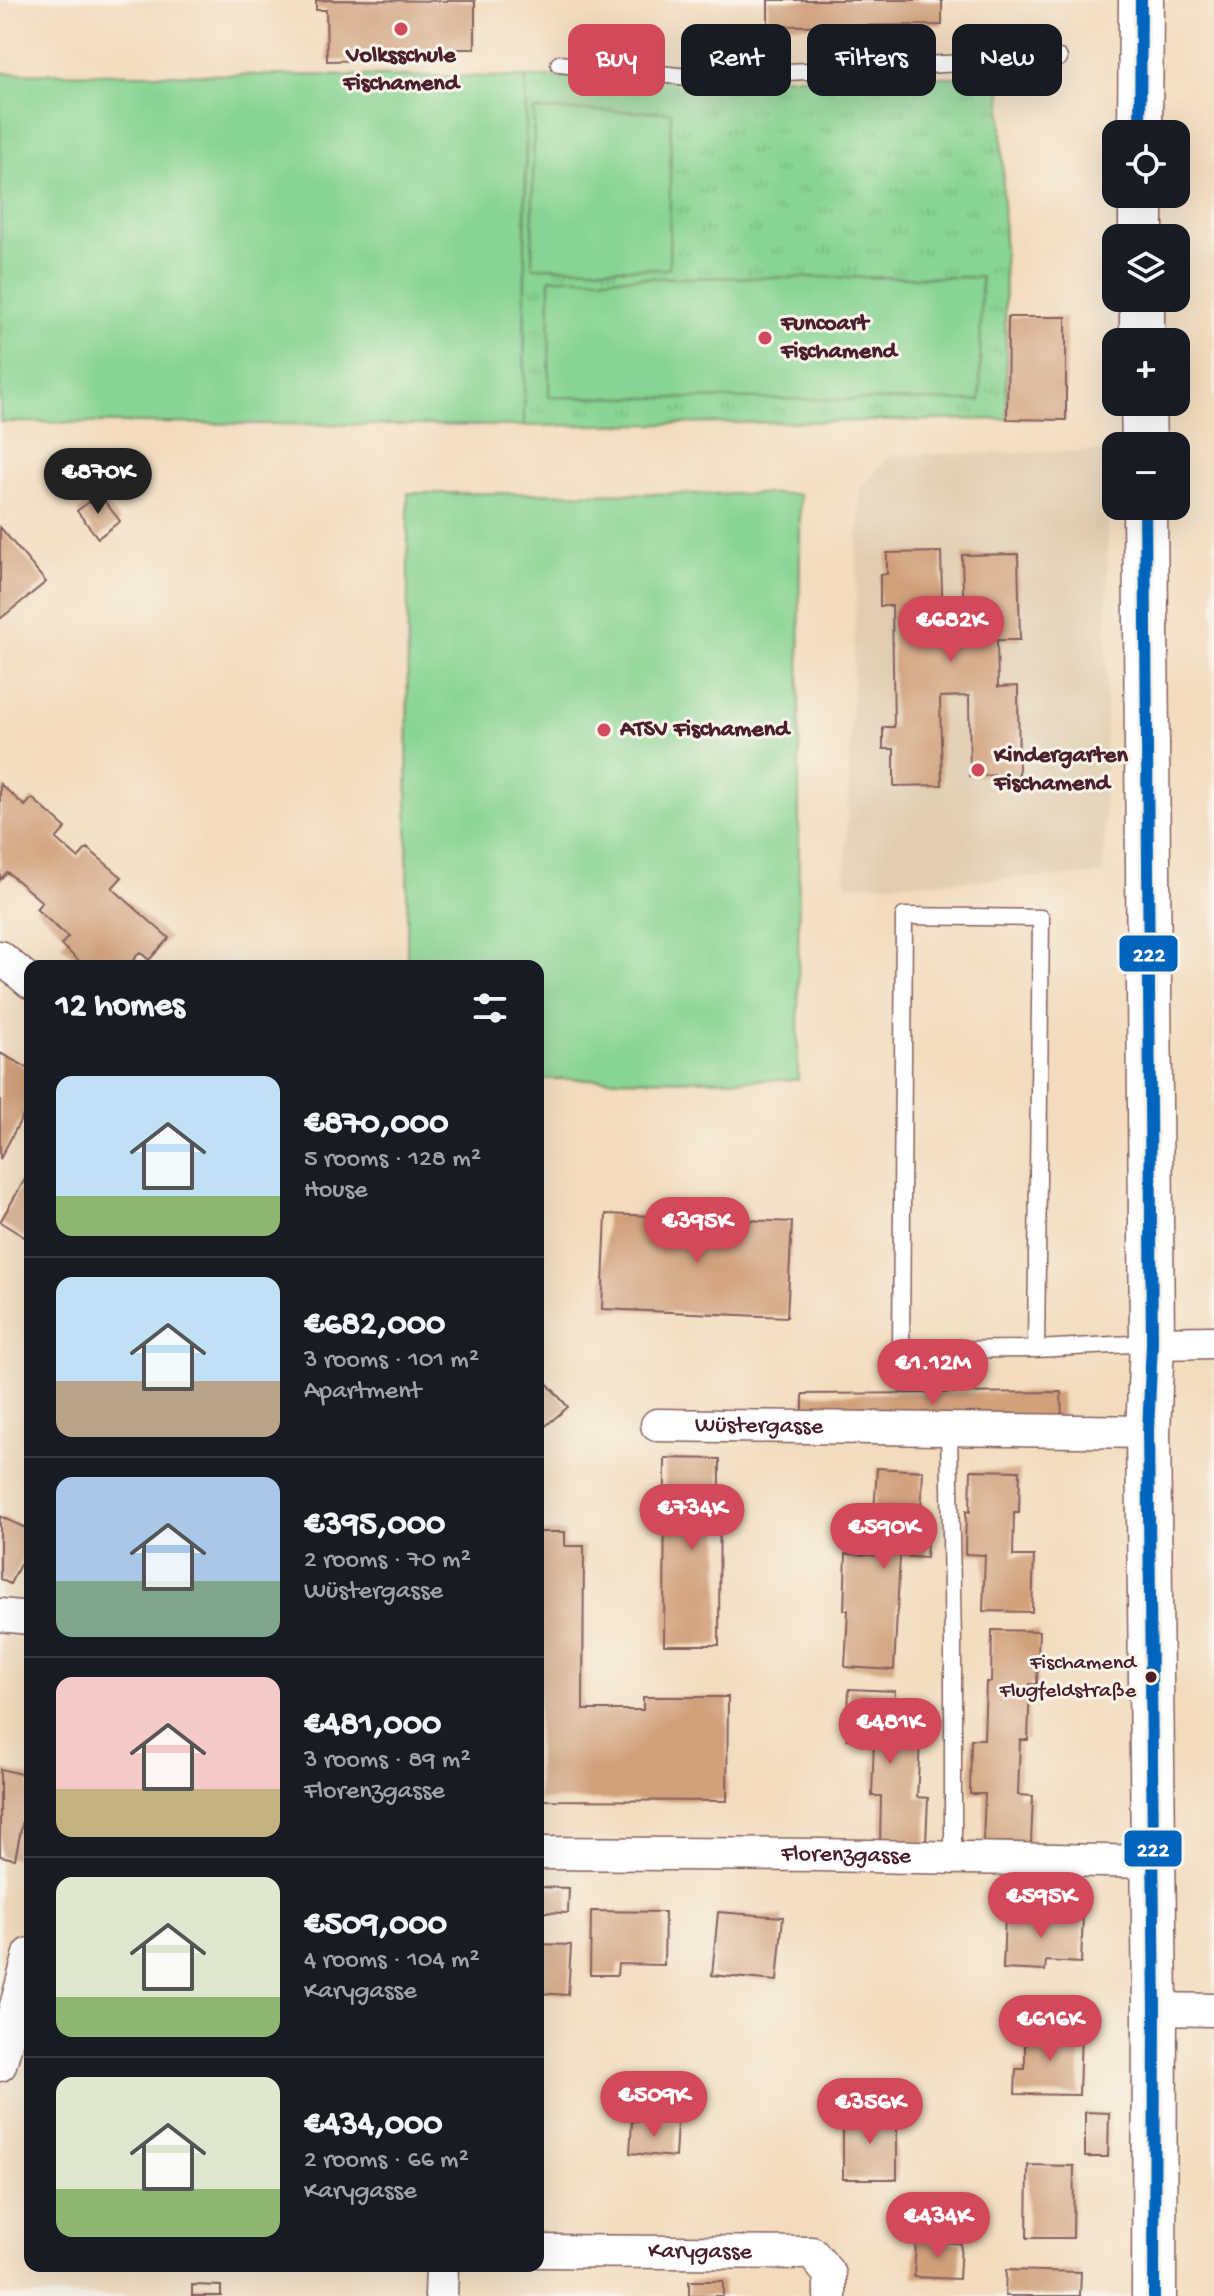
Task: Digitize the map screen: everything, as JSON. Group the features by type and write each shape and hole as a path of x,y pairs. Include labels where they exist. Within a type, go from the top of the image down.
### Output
{"main road":[{"path":"1140,120 1141,0"},
{"path":"1145,520 1152,1343 1148,1432 1155,2009 1154,2296"}],"street":[{"path":"0,957 24,977"},
{"path":"1152,1343 1214,1342"},
{"name":"Wüstergasse","path":"657,1425 1148,1432"},
{"path":"0,1615 24,1617"},
{"name":"Florenzgasse","path":"544,1853 1153,1862"},
{"path":"0,2065 24,1976"},
{"path":"1155,2009 1214,2010"},
{"name":"Karygasse","path":"544,2251 812,2253 830,2275 830,2296"},
{"path":"441,2296 442,2272"}],"lane":[{"path":"559,64 689,77 952,63"},
{"path":"1036,1349 1041,918 904,916 901,1350 1036,1349 1152,1343"},
{"path":"949,1430 953,1858"}],"shaded area":[{"name":"Kindergarten Fischamend","path":"1102,451 1102,520 1108,520 1104,875 845,885 860,489 890,455"}],"green space":[{"path":"0,73 526,77 524,426 0,422"},
{"path":"526,77 568,77 568,96 665,96 665,77 681,77 681,96 791,96 791,77 807,77 807,96 936,96 936,77 952,77 952,96 1001,96 1007,419 524,426"},
{"path":"534,110 671,112 669,269 532,267"},
{"name":"Funcoart Fischamend","path":"981,277 980,401 549,397 550,278"},
{"name":"ATSV Fischamend","path":"408,493 800,494 798,1080 544,1079 544,960 407,960"}],"building":[{"name":"Volksschule Fischamend","path":"316,0 475,1 475,49 385,49 386,60 327,61 326,10 316,10"},
{"path":"768,0 942,0 942,25 768,24"},
{"path":"1008,317 1066,317 1066,420 1007,419"},
{"path":"99,494 120,521 98,538 77,511"},
{"path":"0,527 46,582 0,619"},
{"path":"941,552 943,632 964,631 962,555 1018,554 1020,640 997,640 998,687 1018,686 1019,775 970,776 969,696 940,697 942,785 894,786 894,749 883,749 883,727 894,727 892,606 880,606 880,575 887,574 887,553"},
{"path":"0,784 25,806 32,798 66,828 56,839 78,858 87,848 122,877 112,888 169,938 149,960 140,952 133,960 78,960 61,945 68,937 36,909 42,902 7,872 0,880"},
{"path":"0,1053 24,1066 24,1113 0,1159"},
{"path":"24,1181 24,1237 0,1222"},
{"path":"606,1214 792,1222 787,1317 602,1309"},
{"path":"544,1380 568,1407 544,1427"},
{"path":"1061,1392 1062,1420 803,1421 803,1394"},
{"path":"665,1458 720,1459 719,1645 664,1645"},
{"path":"877,1468 923,1471 921,1514 929,1514 926,1558 900,1556 894,1670 845,1667 848,1610 844,1610 846,1554 883,1556 885,1512 874,1512"},
{"path":"971,1470 1020,1471 1019,1513 1014,1513 1013,1556 1034,1556 1032,1612 983,1611 985,1555 965,1554"},
{"path":"0,1516 24,1527 24,1557 10,1584 0,1579"},
{"path":"544,1532 565,1532 565,1546 584,1546 583,1710 643,1710 643,1697 728,1697 727,1801 544,1800"},
{"path":"992,1630 1039,1631 1037,1684 1030,1684 1028,1740 1020,1740 1018,1795 1033,1796 1031,1843 983,1842 985,1794 970,1794 971,1739 984,1739 986,1682 991,1682"},
{"path":"849,1689 895,1691 893,1741 920,1742 917,1797 928,1798 926,1843 880,1842 881,1796 872,1796 874,1740 847,1739"},
{"path":"0,1769 24,1775 24,1815 15,1859 0,1856"},
{"path":"544,1887 569,1888 568,1913 544,1912"},
{"path":"591,1911 665,1912 664,1965 618,1964 617,1975 590,1975"},
{"path":"718,1912 783,1917 777,1981 712,1975"},
{"path":"1005,1913 1083,1915 1081,1963 1046,1961 1045,1971 1003,1969"},
{"path":"544,1944 571,1945 568,1995 544,1993"},
{"path":"1025,2028 1081,2030 1079,2095 1015,2094 1016,2069 1025,2069"},
{"path":"843,2112 897,2112 897,2179 843,2179"},
{"path":"1085,2112 1109,2113 1108,2157 1085,2157"},
{"path":"632,2121 677,2123 675,2157 630,2153"},
{"path":"1028,2165 1074,2166 1073,2238 1027,2238"},
{"path":"916,2241 961,2243 959,2279 914,2277"},
{"path":"1006,2270 1081,2272 1080,2296 1005,2296"},
{"path":"689,2281 723,2281 723,2296 689,2296"},
{"path":"192,2285 221,2286 221,2296 192,2296"}],"transit line":[{"name":"222","path":"1140,120 1141,0"},
{"name":"222","path":"1145,520 1152,1343 1148,1432 1155,2009 1154,2296"}],"place":[{"name":"Volksschule Fischamend","path":"401,29"},
{"name":"Funcoart Fischamend","path":"765,338"},
{"name":"ATSV Fischamend","path":"604,730"},
{"name":"Kindergarten Fischamend","path":"978,770"},
{"name":"Fischamend Flugfeldstraße","path":"1151,1677"}]}
